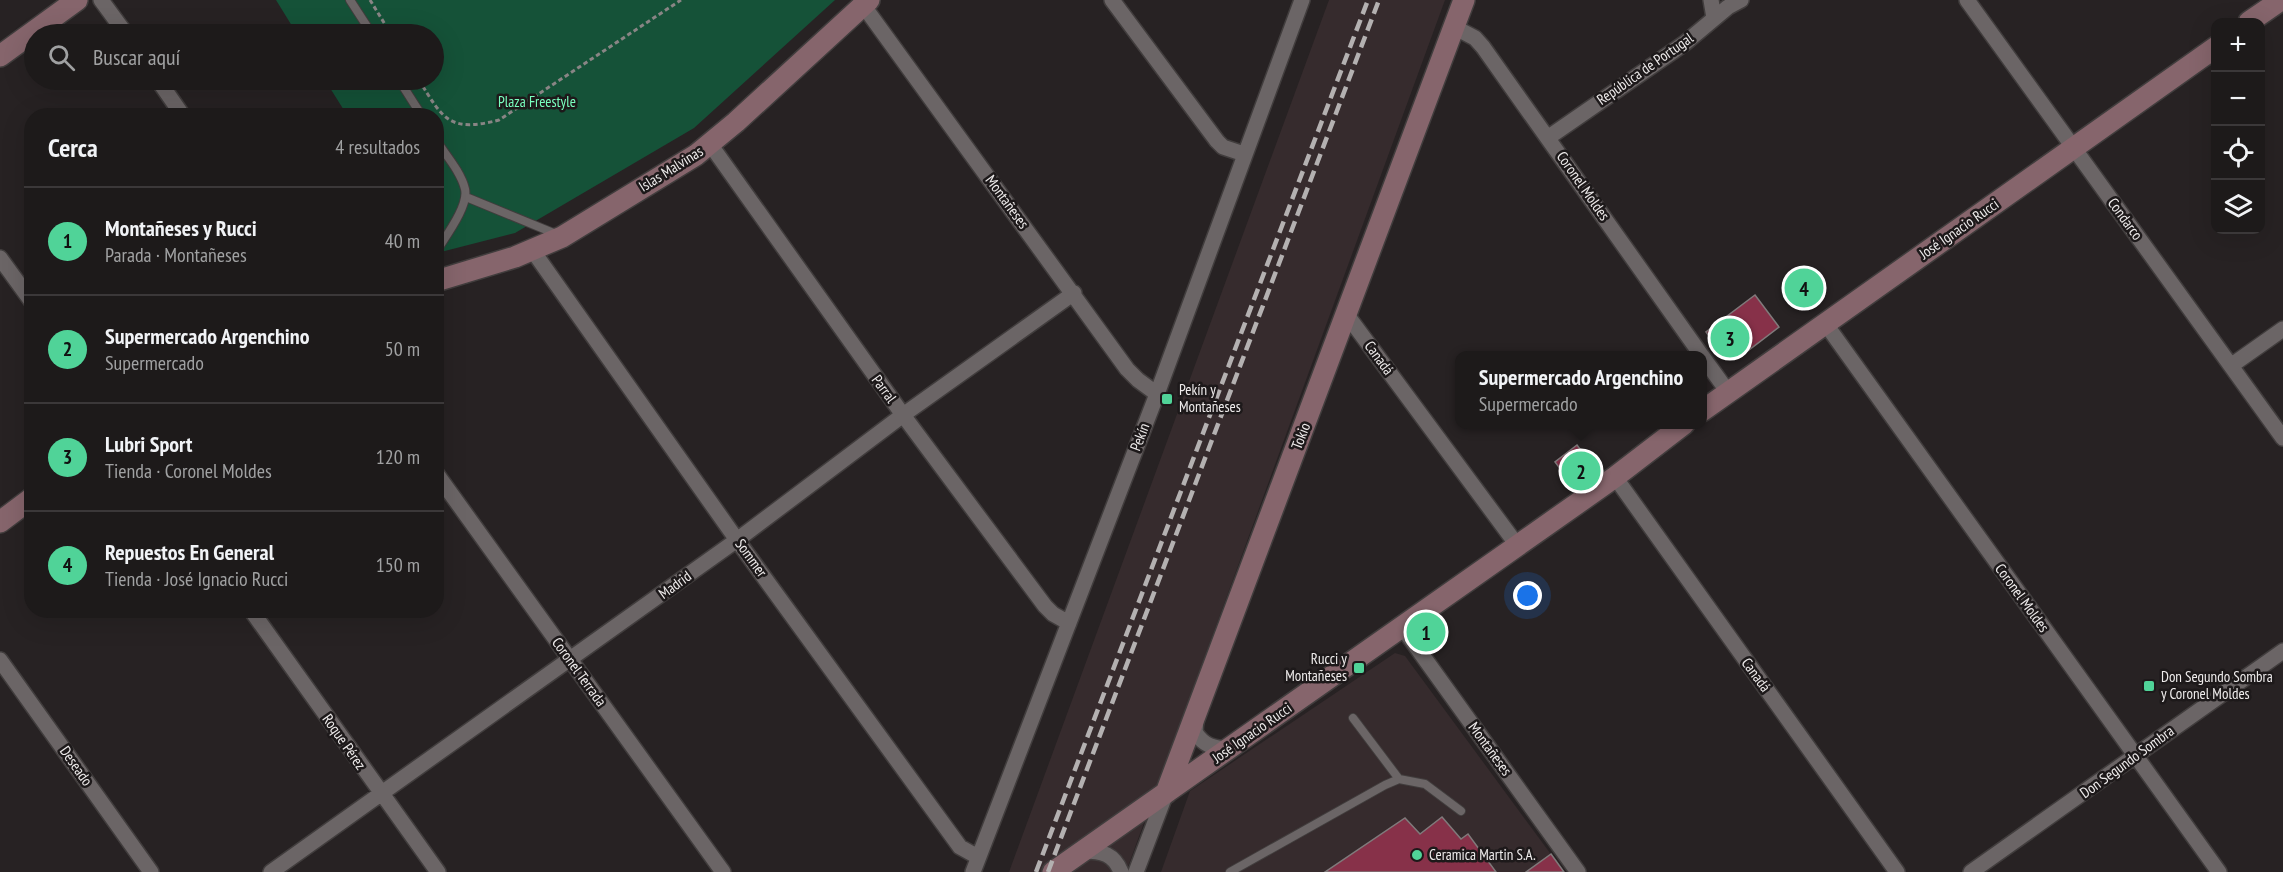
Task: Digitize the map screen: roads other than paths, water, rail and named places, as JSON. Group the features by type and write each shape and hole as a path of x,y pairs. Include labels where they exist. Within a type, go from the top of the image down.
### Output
{"street":[{"path":"44,24 77,0"},
{"path":"101,0 119,24"},
{"path":"1112,0 1217,141 1223,147 1244,154"},
{"name":"Pekín","path":"976,864 1157,394 1302,0"},
{"name":"Tokio","path":"1136,872 1464,0"},
{"path":"1711,0 1714,18"},
{"name":"República de Portugal","path":"1549,137 1685,43 1714,18 1741,0"},
{"name":"Condarco","path":"1968,0 2283,438"},
{"path":"2255,18 2281,0"},
{"name":"Islas Malvinas","path":"444,279 533,251 562,237 710,144 866,3"},
{"name":"Montañeses","path":"866,3 1127,369 1157,394"},
{"name":"Coronel Moldes","path":"1454,27 1475,38 1483,47 1699,351"},
{"path":"0,56 24,39"},
{"name":"José Ignacio Rucci","path":"1707,407 2211,51"},
{"path":"165,90 177,108"},
{"name":"Parral","path":"710,144 903,415 1045,606 1053,614 1069,623"},
{"name":"Sommer","path":"533,251 738,540 960,847 976,864"},
{"path":"0,258 24,291"},
{"name":"Madrid","path":"271,872 738,540 903,415 1074,293"},
{"name":"Canadá","path":"1347,315 1517,545"},
{"name":"Coronel Moldes","path":"1825,323 2219,872"},
{"path":"2232,365 2283,329"},
{"name":"Coronel Moldes","path":"1707,363 1728,392"},
{"name":"José Ignacio Rucci","path":"1053,872 1615,477 1677,429"},
{"name":"Canadá","path":"1615,477 1897,872"},
{"name":"Coronel Terrada","path":"444,484 723,872"},
{"path":"0,522 24,504"},
{"name":"Roque Pérez","path":"257,618 438,872"},
{"name":"Montañeses","path":"1402,627 1578,872"},
{"name":"Don Segundo Sombra","path":"1971,872 2283,651"},
{"name":"Deseado","path":"0,660 151,872"},
{"path":"1196,713 1195,732 1199,738 1213,748 1229,749"},
{"path":"1084,850 1100,851 1109,855 1118,864 1121,872"}],"lane":[{"path":"350,0 366,24"},
{"path":"405,90 417,108"},
{"path":"444,153 463,183 466,197 444,238"},
{"path":"466,197 562,237"},
{"path":"1353,718 1399,779"},
{"path":"1230,872 1399,779 1425,784 1461,811"}],"railway":[{"path":"1036,872 1368,0"},
{"path":"1048,872 1379,0"}],"place":[{"name":"Repuestos En General","path":"1804,288"},
{"name":"Lubri Sport","path":"1730,338"},
{"name":"Pekín y Montañeses","path":"1167,399"},
{"name":"Supermercado Argenchino","path":"1581,471"},
{"name":"Montañeses y Rucci","path":"1426,632"},
{"name":"Rucci y Montañeses","path":"1359,668"},
{"name":"Don Segundo Sombra y Coronel Moldes","path":"2149,686"},
{"name":"Ceramica Martin S.A.","path":"1417,855"}],"park label":[{"name":"Plaza Freestyle","path":"537,102"}]}
